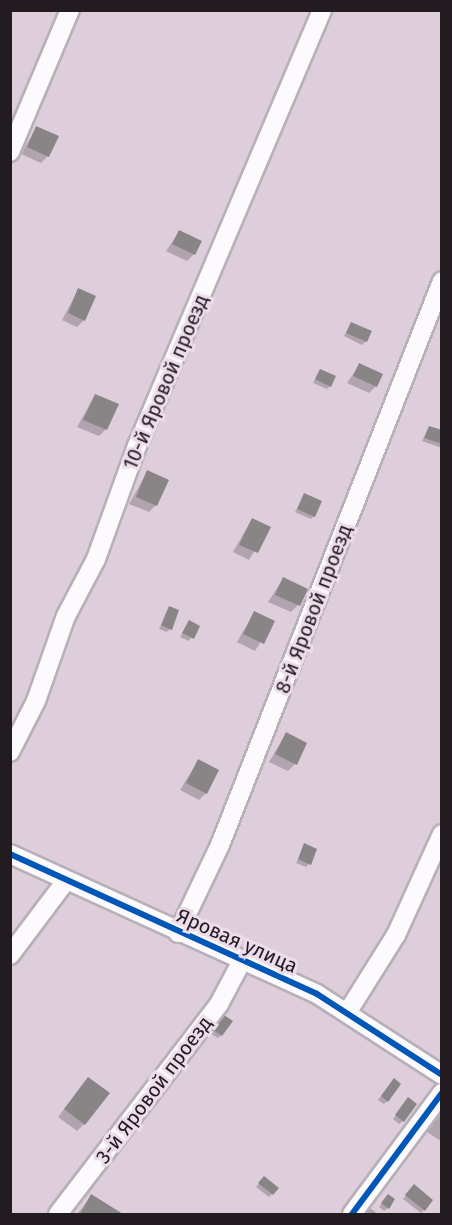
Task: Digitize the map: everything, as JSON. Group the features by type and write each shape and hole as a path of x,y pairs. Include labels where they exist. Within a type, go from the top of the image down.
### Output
{"street":[{"path":"10,152 70,10"},
{"name":"10-й Яровой проезд","path":"10,752 36,701 66,616 96,559 137,446 322,10"},
{"name":"8-й Яровой проезд","path":"178,933 237,803 441,281"},
{"path":"347,1013 396,935 441,834"},
{"name":"Яровая улица","path":"10,854 65,882 242,961 347,1013 441,1075"},
{"path":"10,955 65,882"},
{"name":"3-й Яровой проезд","path":"58,1215 212,1013 242,961"},
{"path":"352,1215 441,1092"}],"shaded area":[{"path":"11,11 441,11 441,1214 11,1214"}],"building":[{"path":"36,126 59,136 49,157 27,147"},
{"path":"179,230 202,241 195,255 172,244"},
{"path":"78,288 96,296 85,321 68,313"},
{"path":"351,322 372,331 367,342 346,333"},
{"path":"359,363 383,374 377,387 353,376"},
{"path":"320,369 336,376 331,387 315,379"},
{"path":"95,394 119,404 107,430 83,420"},
{"path":"429,426 442,430 442,444 424,438"},
{"path":"147,470 169,480 157,506 136,497"},
{"path":"304,493 322,501 315,517 297,509"},
{"path":"252,518 271,527 258,553 239,545"},
{"path":"283,577 308,589 300,606 275,595"},
{"path":"169,606 179,610 172,630 161,625"},
{"path":"254,611 275,621 264,644 243,634"},
{"path":"189,620 200,626 194,639 182,633"},
{"path":"286,732 307,743 297,765 275,754"},
{"path":"198,759 219,770 207,794 186,783"},
{"path":"304,843 317,849 311,865 298,859"},
{"path":"221,1013 233,1021 222,1036 210,1028"},
{"path":"88,1077 110,1093 85,1125 64,1109"},
{"path":"394,1078 401,1084 388,1102 381,1096"},
{"path":"408,1097 417,1104 404,1122 395,1115"},
{"path":"264,1176 279,1188 273,1195 258,1183"},
{"path":"414,1184 433,1200 425,1211 405,1195"},
{"path":"91,1194 123,1214 80,1214"},
{"path":"388,1194 395,1199 389,1209 381,1203"}],"cycle path":[{"path":"10,854 317,994 442,1075"},
{"path":"352,1214 442,1093"}]}
